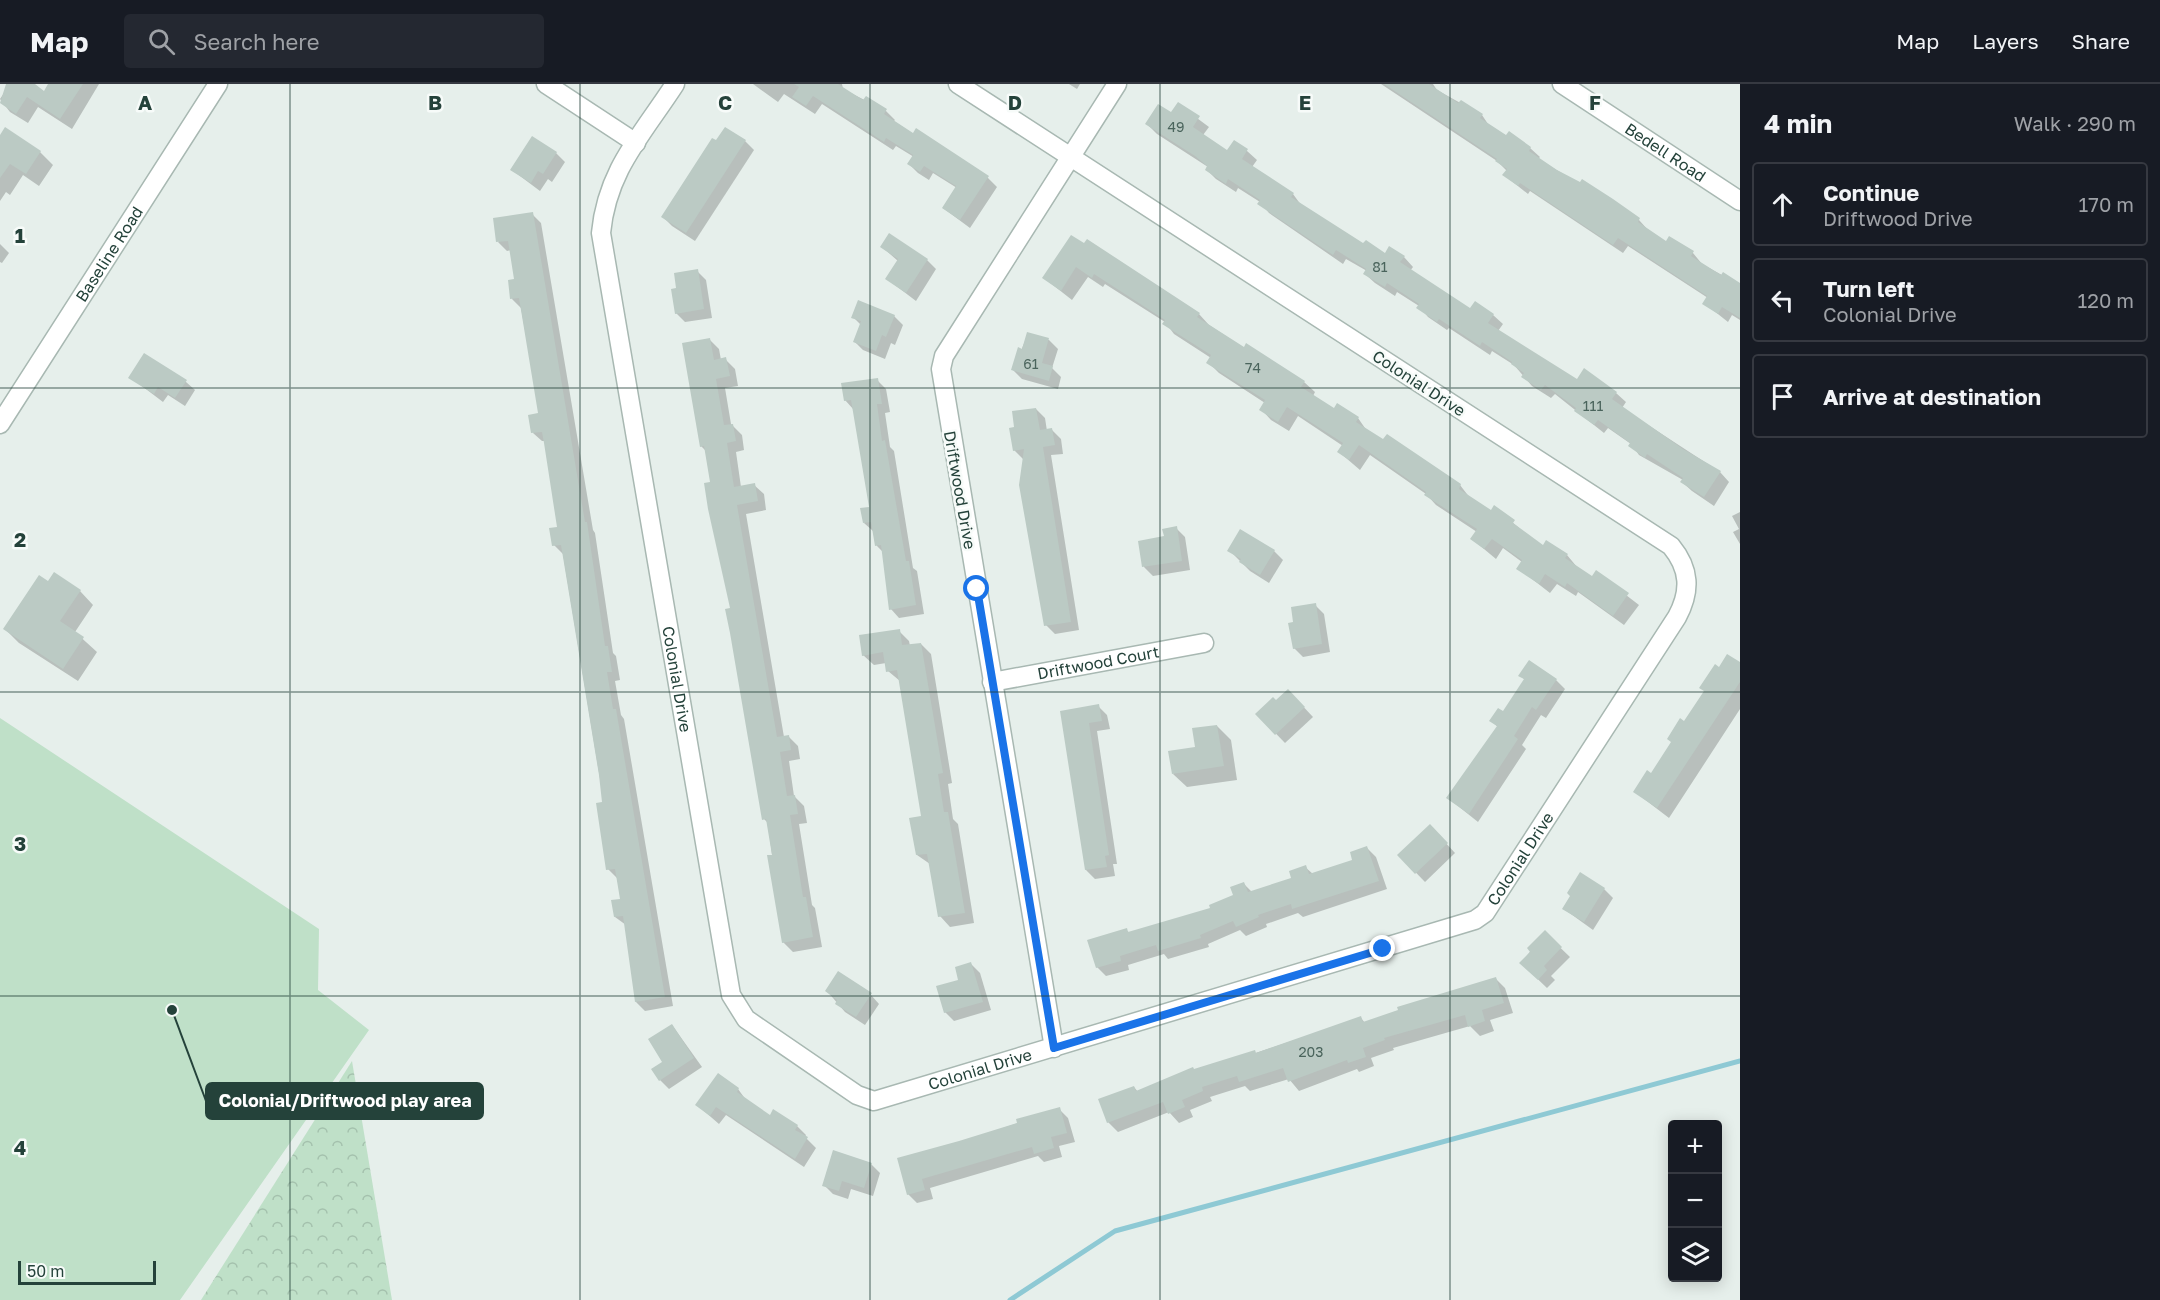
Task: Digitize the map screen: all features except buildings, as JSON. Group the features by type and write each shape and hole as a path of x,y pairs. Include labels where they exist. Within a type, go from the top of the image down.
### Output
{"street":[{"name":"Baseline Road","path":"0,424 218,84"},
{"path":"546,84 636,143"},
{"name":"Colonial Drive","path":"675,84 611,183 603,210 601,233 731,995 737,1008 746,1019 857,1095 874,1101 1475,920 1485,913 1677,617 1688,586 1686,570 1671,546 958,84"},
{"name":"Driftwood Drive","path":"1054,1048 941,369 944,356 1117,84"},
{"name":"Bedell Road","path":"1562,84 1740,201"},
{"name":"Driftwood Court","path":"992,682 1204,643"}],"green space":[{"path":"0,718 319,929 318,990 369,1030 180,1300 0,1300"},
{"path":"352,1061 392,1300 201,1300"}],"waterway":[{"path":"1010,1300 1115,1231 1740,1061"}],"place":[{"name":"Colonial/Driftwood play area","path":"172,1010"}],"route":[{"path":"977,589 1054,1048 1383,949"}]}
